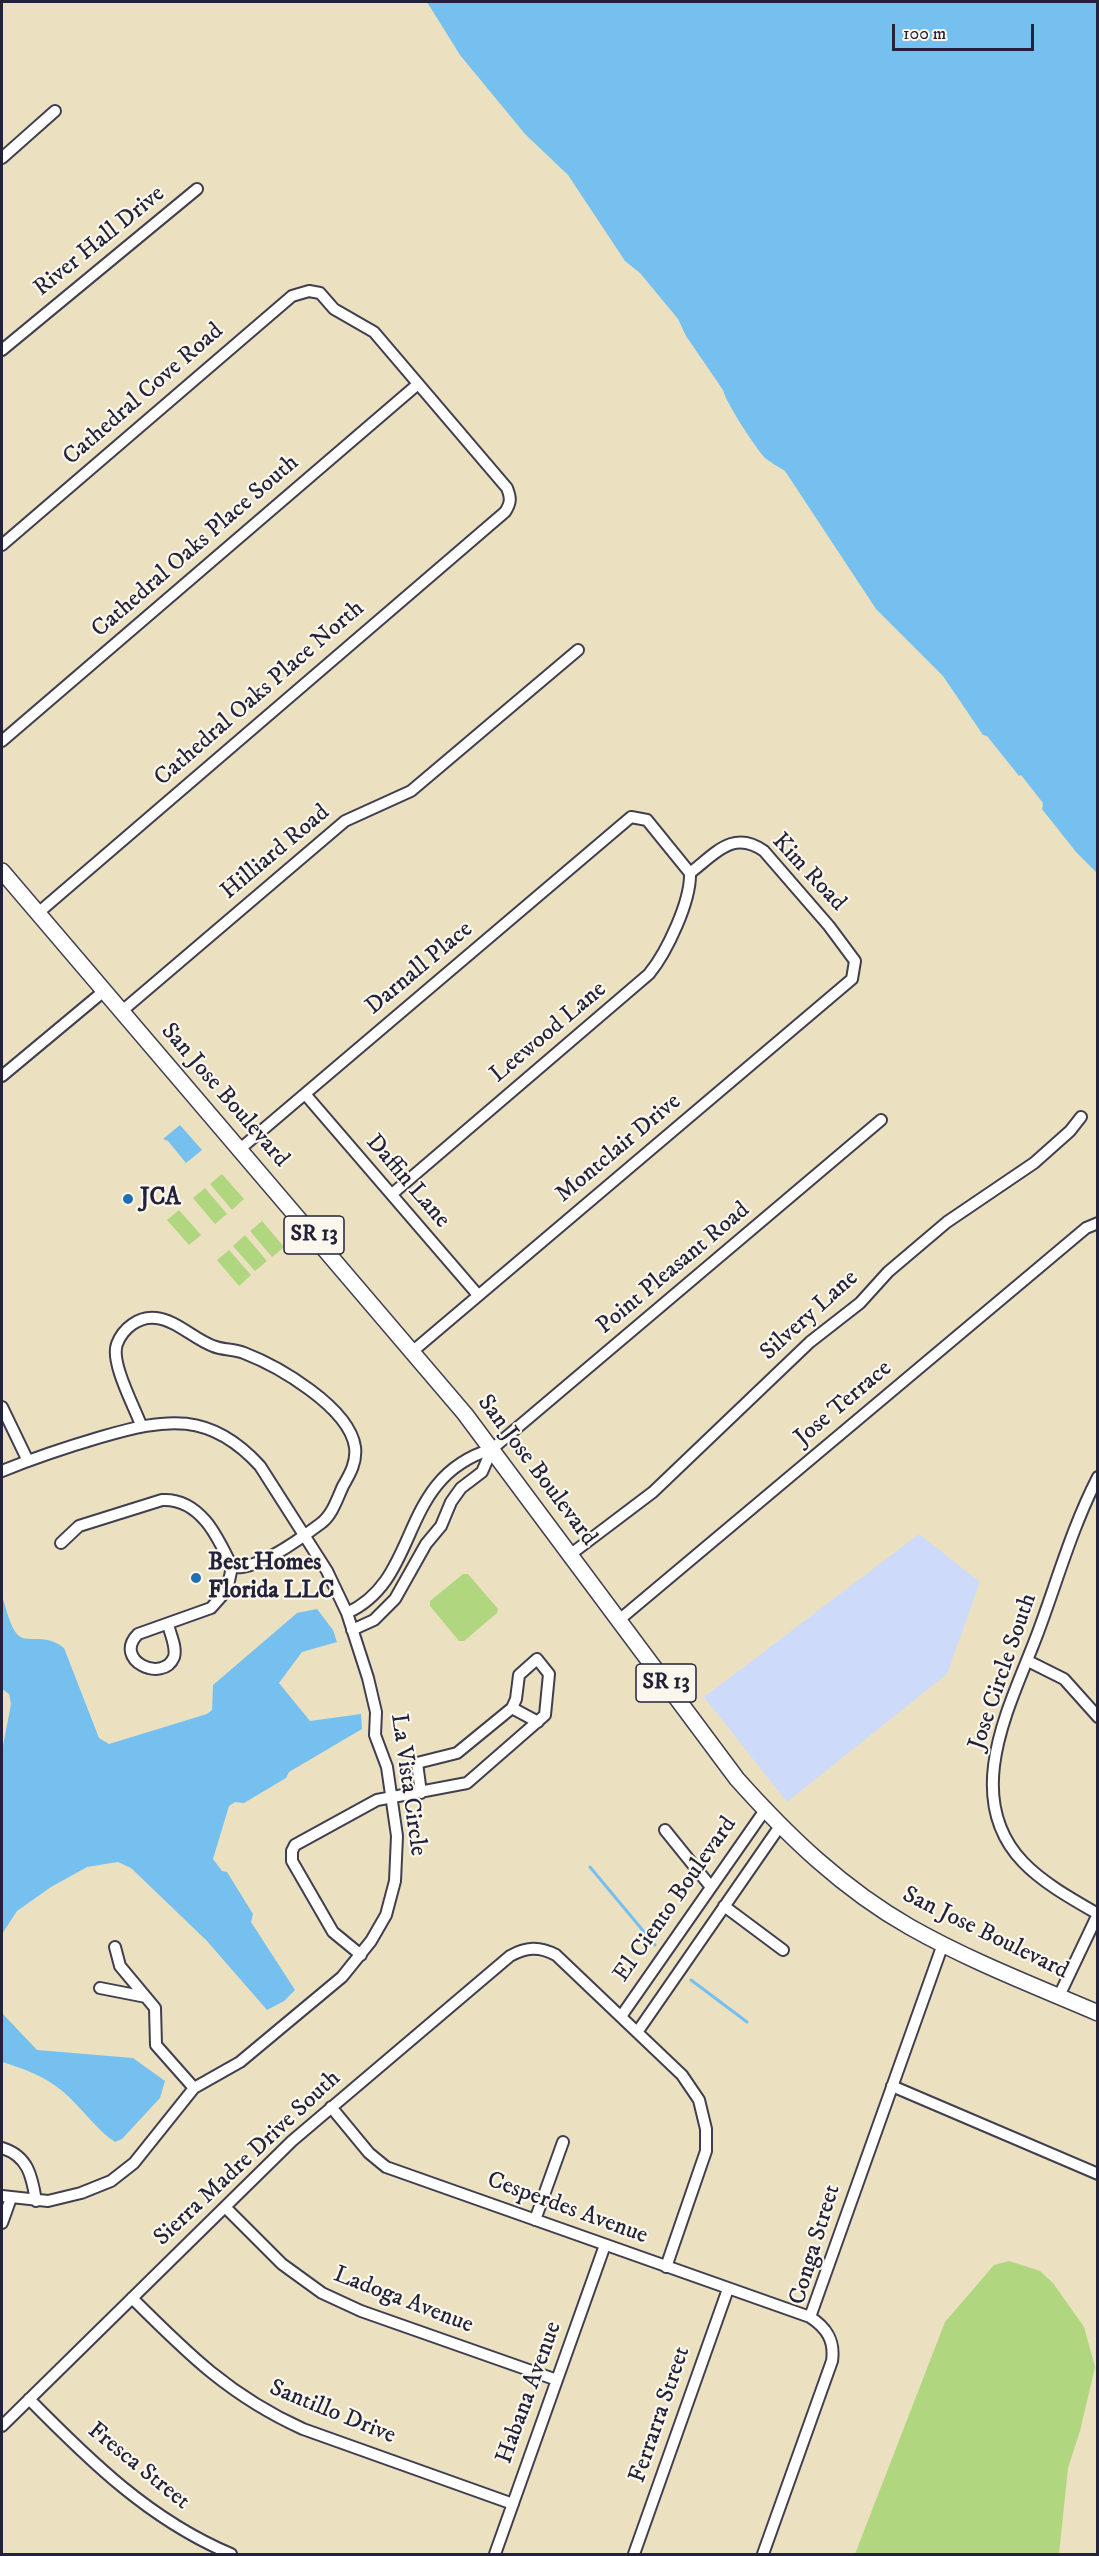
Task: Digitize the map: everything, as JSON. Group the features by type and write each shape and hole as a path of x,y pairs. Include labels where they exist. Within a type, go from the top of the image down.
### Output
{"main road":[{"name":"San Jose Boulevard","path":"2,871 413,1351 492,1449 737,1779 780,1826 861,1895 908,1926 1098,2013"}],"street":[{"path":"2,158 55,111"},
{"name":"River Hall Drive","path":"2,350 197,189"},
{"name":"Cathedral Cove Road","path":"2,545 292,296 309,291 320,293 334,309 374,332 418,384"},
{"name":"Cathedral Oaks Place North","path":"38,913 509,506 510,497 507,488 418,384"},
{"name":"Cathedral Oaks Place South","path":"2,741 418,384"},
{"name":"Hilliard Road","path":"122,1011 345,820 411,791 578,650"},
{"name":"Darnall Place","path":"240,1149 631,817 647,820 690,873"},
{"name":"Kim Road","path":"690,873 731,843 754,844 764,851 824,920 855,961 852,979"},
{"name":"Leewood Lane","path":"392,1194 649,974 675,926 688,893 690,873"},
{"name":"Montclair Drive","path":"413,1351 852,979"},
{"path":"4,1069 104,991"},
{"name":"Daffin Lane","path":"304,1094 478,1295"},
{"name":"Silvery Lane","path":"571,1554 653,1492 802,1349 860,1303 888,1272 946,1222 1034,1163 1070,1131 1081,1116"},
{"name":"Point Pleasant Road","path":"347,1612 371,1599 391,1574 430,1491 471,1456 492,1449 881,1120"},
{"name":"Jose Terrace","path":"619,1620 1086,1228 1098,1223"},
{"path":"141,1425 116,1360 116,1346 122,1333 138,1321 157,1318 215,1347 244,1353 294,1379 329,1408 345,1425 355,1447 352,1468 328,1517 304,1535 257,1563 232,1567"},
{"path":"2,1407 28,1461"},
{"name":"La Vista Circle","path":"2,1471 141,1425 159,1422 188,1424 229,1439 260,1466 327,1571 347,1612 376,1712 375,1735 387,1767 397,1842 395,1881 381,1927 342,1977 240,2062 194,2088 134,2163 111,2181 81,2193 48,2201 6,2197"},
{"name":"Point Pleasant Road","path":"352,1630 384,1612 395,1599 429,1540 441,1526 460,1488 482,1472 492,1449"},
{"name":"Jose Circle South","path":"1098,1477 994,1757 993,1797 1008,1841 1023,1862 1051,1885 1098,1914"},
{"path":"61,1543 79,1526 162,1500 173,1499 195,1508 203,1517 232,1567 227,1590 221,1599 203,1613 168,1624 138,1634 132,1640 131,1649 136,1662 142,1668 150,1670 167,1664 173,1658 175,1648 168,1624"},
{"path":"410,1530 429,1540"},
{"path":"391,1574 404,1581"},
{"path":"361,1955 333,1932 292,1861 292,1851 295,1845 368,1804 390,1797 421,1793 467,1784 545,1715 549,1674 537,1659 519,1676 516,1699 512,1708 457,1752 417,1762 421,1793"},
{"path":"1028,1661 1064,1679 1098,1717"},
{"path":"512,1708 538,1722"},
{"name":"El Ciento Boulevard","path":"622,2015 765,1810"},
{"name":"El Ciento Boulevard","path":"638,2031 780,1826"},
{"path":"665,1830 711,1887"},
{"path":"724,1906 783,1950"},
{"path":"1059,1996 1098,1914"},
{"name":"Conga Street","path":"763,2554 832,2361 833,2351 827,2332 810,2317 943,1944"},
{"path":"115,1947 120,1966 155,2008 156,2045 194,2088"},
{"name":"Sierra Madre Drive South","path":"2,2426 292,2141 510,1956 530,1948 555,1955 622,2015"},
{"path":"100,1988 146,1997"},
{"path":"622,2015 690,2084 699,2100 706,2129 706,2151 666,2267"},
{"path":"892,2086 1098,2174"},
{"name":"Cesperdes Avenue","path":"331,2107 369,2153 386,2167 810,2317"},
{"path":"535,2220 563,2142"},
{"path":"2,2148 18,2156 32,2173 36,2201"},
{"path":"2,2223 6,2197"},
{"name":"Ladoga Avenue","path":"225,2207 282,2264 322,2293 361,2311 557,2380"},
{"name":"Habana Avenue","path":"495,2554 604,2245"},
{"name":"Ferrarra Street","path":"634,2554 728,2289"},
{"name":"Santillo Drive","path":"132,2298 214,2377 275,2416 303,2429 513,2504"},
{"name":"Fresca Street","path":"30,2399 114,2481 159,2516 231,2554"}],"shaded area":[{"path":"919,1534 980,1582 947,1674 787,1802 704,1697"}],"green space":[{"path":"222,1174 244,1199 232,1210 210,1184"},
{"path":"205,1188 227,1214 215,1224 193,1198"},
{"path":"179,1210 201,1235 189,1245 167,1220"},
{"path":"262,1221 284,1247 272,1257 250,1231"},
{"path":"245,1235 267,1261 255,1271 233,1246"},
{"path":"229,1250 251,1275 239,1286 217,1260"},
{"path":"463,1574 468,1574 498,1609 497,1613 464,1641 459,1641 430,1606 430,1601"},
{"path":"1009,2261 1040,2271 1053,2283 1084,2327 1095,2367 1080,2431 1068,2468 1059,2554 855,2554 945,2322 994,2265"}],"water":[{"path":"427,2 1097,2 1097,873 1076,852 1042,809 1043,803 1021,775 1019,776 987,736 983,735 943,676 876,609 785,471 765,458 748,435 729,405 723,390 686,336 678,319 640,273 625,261 568,175 525,134 460,55"},
{"path":"180,1125 202,1150 186,1163 168,1141 163,1139"},
{"path":"2,1596 11,1623 19,1636 27,1639 44,1639 64,1648 99,1738 109,1744 207,1714 212,1710 213,1685 297,1613 317,1609 333,1630 337,1642 302,1652 279,1683 310,1721 361,1714 362,1729 289,1772 286,1778 244,1803 235,1802 229,1806 213,1859 222,1871 227,1872 253,1914 251,1922 295,1990 284,2001 267,2010 207,1941 131,1868 118,1862 87,1867 51,1887 17,1911 2,1934 2,1751 11,1704 9,1694 2,1689"},
{"path":"2,2013 37,2050 133,2058 165,2081 160,2098 122,2139 115,2142 54,2085 33,2073 2,2062"}],"waterway":[{"path":"590,1867 655,1945"},
{"path":"691,1980 747,2022"}],"place":[{"name":"JCA","path":"128,1199"},
{"name":"Best Homes Florida LLC","path":"196,1578"}]}
